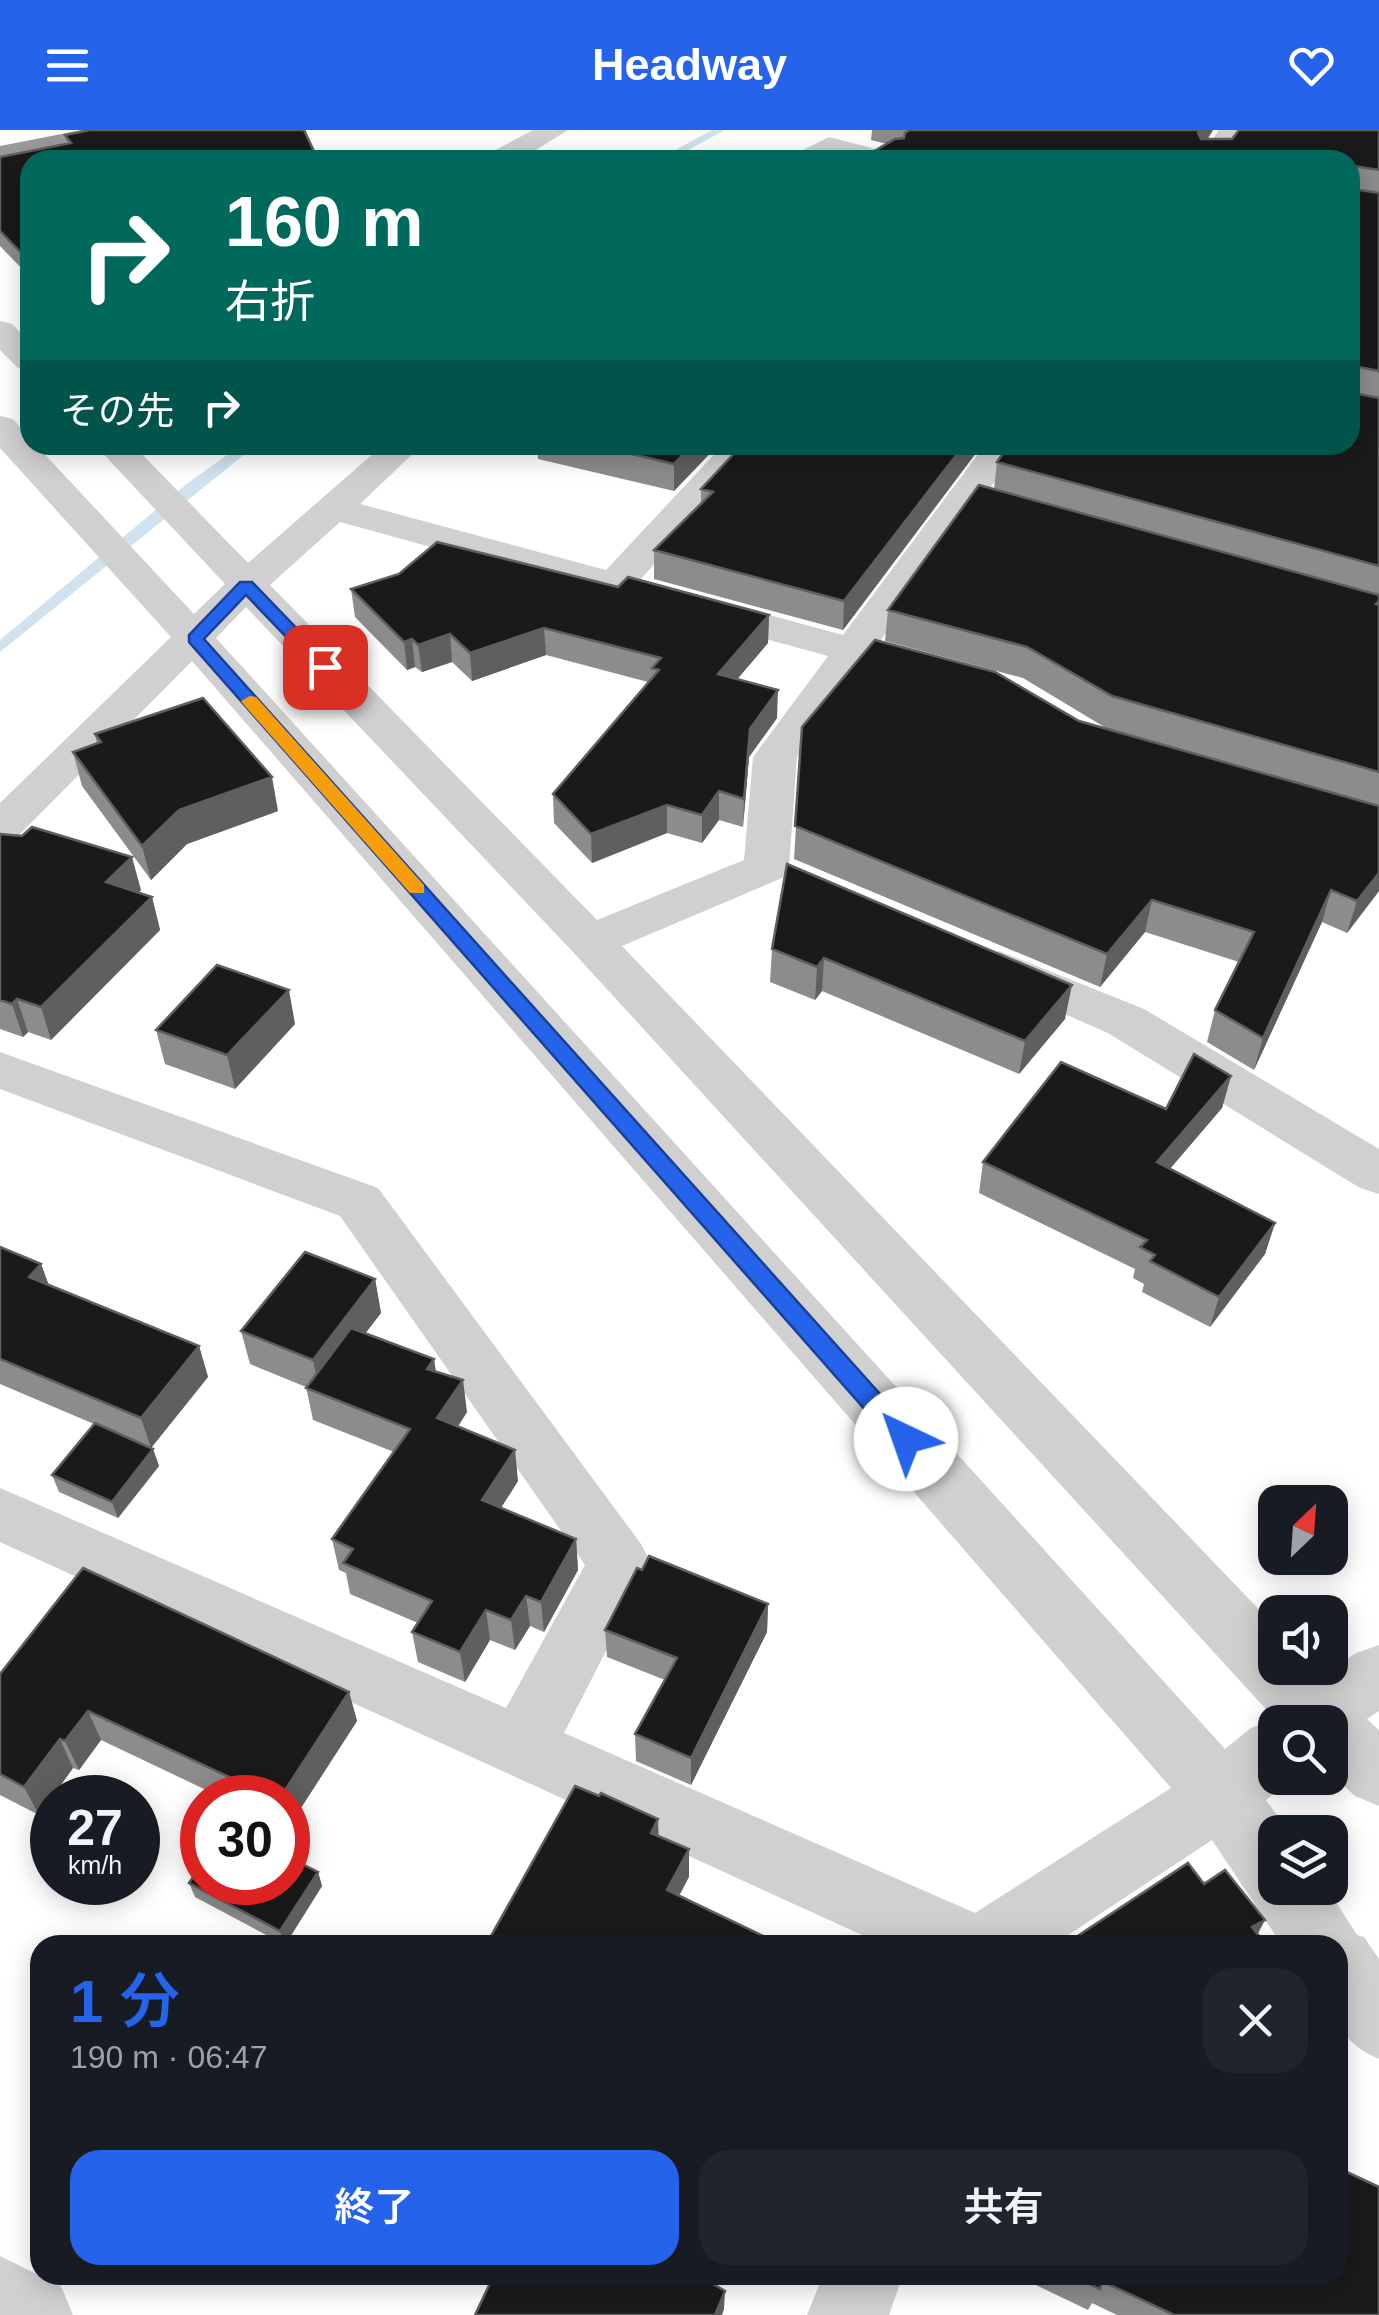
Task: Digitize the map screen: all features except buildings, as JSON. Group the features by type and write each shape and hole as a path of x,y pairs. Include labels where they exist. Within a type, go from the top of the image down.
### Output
{"highway":[{"path":"0,136 32,130"},
{"path":"25,150 125,130"}],"street":[{"path":"517,150 554,130"},
{"path":"822,150 856,130"},
{"path":"0,331 20,351"},
{"path":"25,455 195,639 1221,1795 1258,1848"},
{"path":"122,455 590,940 1289,1705"},
{"path":"0,828 246,585 393,455"},
{"path":"614,585 734,455"},
{"path":"590,940 784,876 775,757 853,652 983,502 999,455"},
{"path":"332,508 968,682"},
{"path":"964,952 1126,1021 1379,1174"},
{"path":"0,1070 360,1202 619,1562 522,1745"},
{"path":"0,1514 942,1935"},
{"path":"1339,1705 1379,1674"},
{"path":"1348,1753 1379,1774"},
{"path":"1004,1935 1258,1767"},
{"path":"1298,1905 1318,1935"},
{"path":"1348,1977 1379,2022"},
{"path":"848,2315 858,2285"},
{"path":"0,2297 32,2315"}],"waterway":[{"path":"681,150 720,130"},
{"path":"0,648 235,455"}],"slow traffic":[{"path":"250,701 417,889"}],"route":[{"path":"325,667 246,585 195,639 906,1439"}]}
